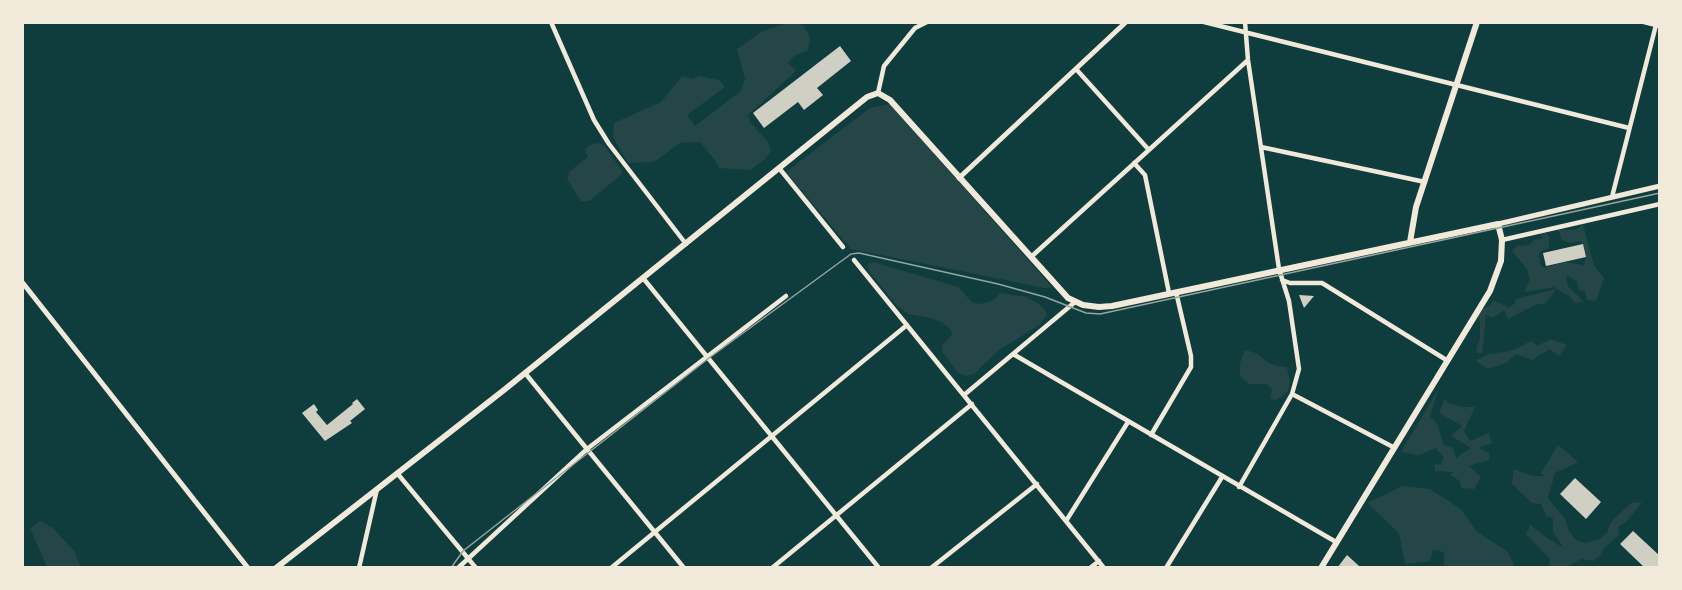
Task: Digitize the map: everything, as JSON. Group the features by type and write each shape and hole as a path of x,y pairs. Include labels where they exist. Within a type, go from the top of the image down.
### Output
{"main road":[{"path":"1410,242 1416,207 1478,22"},
{"path":"276,567 525,373 867,97 878,93 890,100 1068,298 1083,305 1112,306 1498,224 1502,240 1501,261 1490,291 1321,567"}],"street":[{"path":"551,22 594,120 609,144 686,244"},
{"path":"878,93 884,66 915,28 927,22"},
{"path":"959,178 1126,22"},
{"path":"1204,22 1629,128"},
{"path":"1239,487 1292,394 1299,369 1289,301 1279,269 1248,60 1245,22"},
{"path":"1612,197 1658,26 1644,22"},
{"path":"1031,257 1248,60"},
{"path":"1076,69 1149,150"},
{"path":"1261,147 1425,182"},
{"path":"1134,163 1145,175 1169,293"},
{"path":"779,168 843,247"},
{"path":"1498,224 1659,186"},
{"path":"1502,240 1659,204"},
{"path":"854,260 1104,567"},
{"path":"643,278 879,567"},
{"path":"1282,280 1290,283 1322,283 1448,361"},
{"path":"22,282 248,567"},
{"path":"1151,435 1191,367 1191,356 1176,292"},
{"path":"458,567 587,449 786,296"},
{"path":"964,395 1076,302"},
{"path":"611,567 907,325"},
{"path":"1012,354 1336,542"},
{"path":"525,373 684,567"},
{"path":"1292,394 1393,447"},
{"path":"772,567 972,404"},
{"path":"1066,521 1128,422"},
{"path":"397,473 476,567"},
{"path":"1166,567 1222,477"},
{"path":"931,567 1037,484"},
{"path":"359,567 377,489"},
{"path":"1090,567 1099,561"}],"shaded area":[{"path":"794,23 803,25 810,37 808,50 794,56 788,63 796,71 748,115 750,122 768,142 771,151 764,160 750,170 719,168 700,142 680,143 654,162 628,163 613,137 614,123 661,102 682,76 693,79 700,76 719,80 725,87 687,115 695,126 741,91 745,79 737,49 761,32"},
{"path":"890,104 1052,287 1045,288 851,249 786,172 870,108"},
{"path":"598,143 604,145 622,171 621,175 589,201 581,201 567,179 570,171 588,157 585,150 590,145"},
{"path":"1583,224 1594,266 1604,278 1596,301 1587,300 1585,291 1579,290 1577,281 1566,275 1568,286 1584,302 1575,303 1569,296 1554,287 1524,292 1530,280 1527,269 1512,251 1518,245 1531,244 1533,240 1544,238 1540,234 1546,233 1549,236 1549,248 1539,252 1540,264 1544,268 1564,262 1584,265 1586,259 1581,241 1570,243 1562,240 1558,230 1575,230"},
{"path":"873,262 958,287 973,303 988,302 1000,293 1027,297 1043,307 1047,315 1039,325 998,351 975,373 967,376 958,373 943,353 942,345 952,335 951,330 943,323 909,314 897,306 870,273 867,264"},
{"path":"1556,289 1546,303 1535,305 1508,319 1504,310 1493,318 1486,315 1482,353 1477,353 1480,322 1477,313 1491,304 1493,300 1509,308 1516,299"},
{"path":"1551,339 1567,345 1559,356 1550,349 1532,360 1516,354 1506,363 1488,369 1476,361 1488,354 1511,351 1531,341 1537,346"},
{"path":"1245,350 1256,353 1276,366 1287,367 1290,383 1288,391 1283,396 1276,400 1270,399 1272,389 1267,384 1249,384 1240,376 1240,363"},
{"path":"1439,388 1430,416 1437,424 1444,445 1453,448 1456,458 1471,448 1451,436 1462,426 1439,413 1445,398 1448,403 1462,407 1475,407 1464,431 1470,441 1489,433 1492,443 1478,448 1489,453 1489,460 1469,466 1481,477 1474,489 1461,488 1460,481 1450,475 1453,472 1435,471 1435,464 1441,465 1444,458 1436,448 1419,455 1401,452"},
{"path":"1558,445 1578,462 1555,473 1548,498 1565,519 1569,531 1576,540 1585,543 1600,539 1607,533 1610,523 1631,503 1642,502 1627,521 1618,527 1620,534 1593,561 1581,559 1566,567 1549,567 1550,559 1526,534 1530,525 1564,548 1553,532 1553,518 1546,516 1541,504 1532,503 1512,484 1514,469 1532,476 1544,476 1541,473"},
{"path":"1403,486 1430,489 1462,510 1476,531 1508,552 1515,567 1444,567 1444,552 1433,550 1430,561 1405,564 1399,533 1367,503"},
{"path":"40,521 53,528 74,551 81,567 47,567 30,528"}],"building":[{"path":"840,46 851,61 817,88 823,95 804,110 798,102 764,128 753,113"},
{"path":"1583,244 1586,257 1546,266 1543,253"},
{"path":"1299,295 1314,296 1304,308"},
{"path":"357,399 365,409 350,421 352,423 325,441 302,413 314,404 318,410 316,412 327,425"},
{"path":"1575,478 1601,502 1586,519 1560,494"},
{"path":"1633,531 1660,556 1660,568 1645,568 1620,544"},
{"path":"1347,555 1358,565 1361,568 1337,568"}],"tram line":[{"path":"451,568 463,551 709,358 851,254 859,253 998,284 1045,297 1086,313 1100,314 1660,193"}]}
